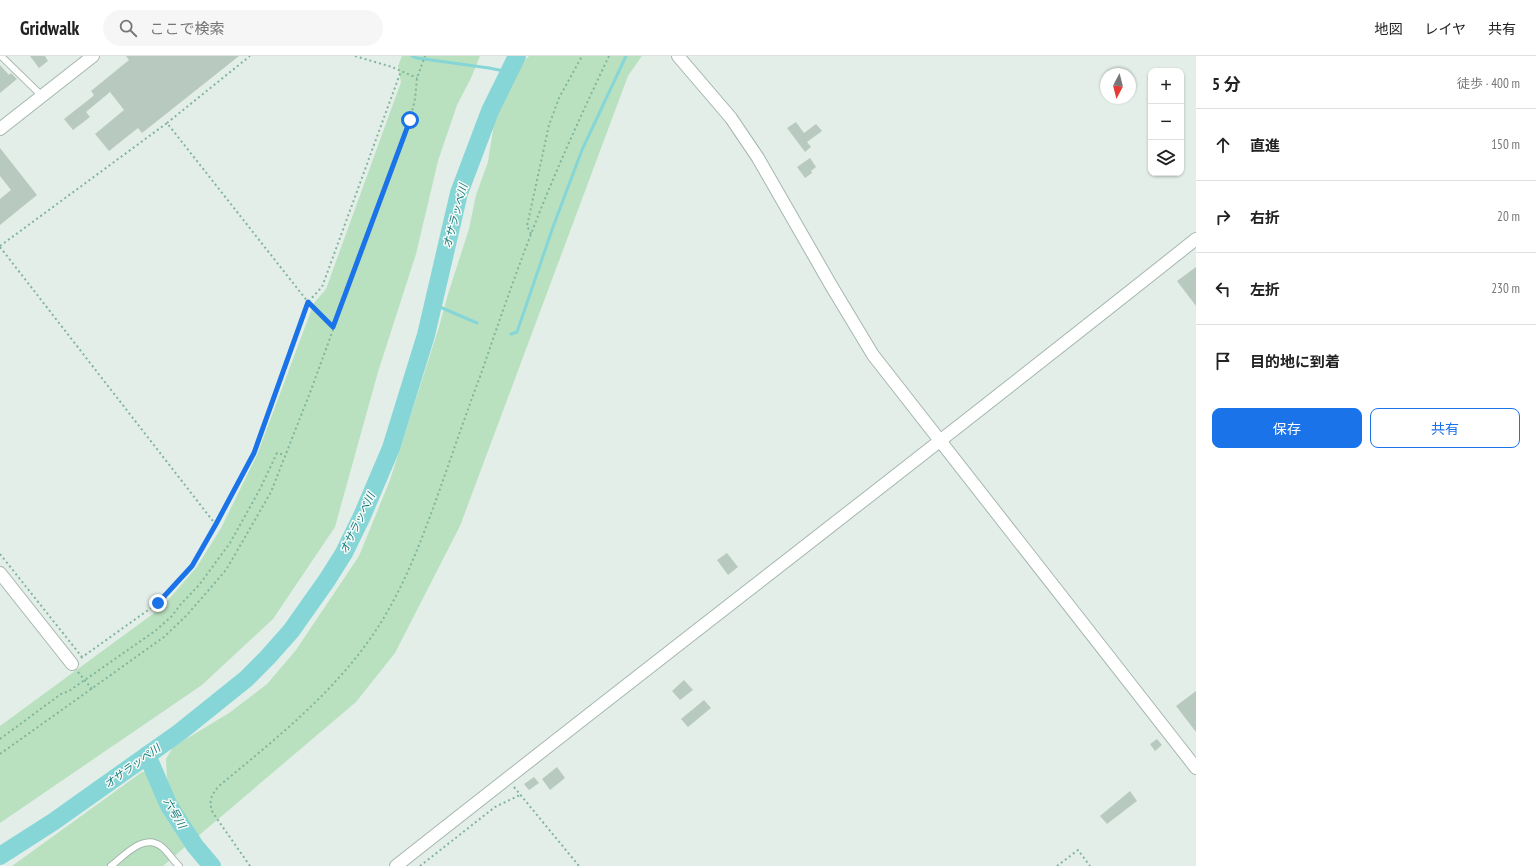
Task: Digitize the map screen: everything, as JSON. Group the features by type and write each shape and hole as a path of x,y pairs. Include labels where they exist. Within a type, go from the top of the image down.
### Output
{"street":[{"path":"0,129 93,56"},
{"path":"678,56 730,118 758,158 873,355 1196,768"},
{"path":"396,866 827,528 941,441 1196,239"},
{"path":"0,573 72,664"}],"lane":[{"path":"2,56 42,96"},
{"path":"110,866 140,844 152,842 161,846 179,866"}],"path":[{"path":"216,524 0,246 167,123 250,56"},
{"path":"355,56 401,71 417,78"},
{"path":"0,754 164,637 210,590 226,570 239,549 271,492 311,390 410,120 415,99 417,78 425,56"},
{"path":"531,234 527,226 549,125 560,98 582,56"},
{"path":"250,866 213,813 210,803 213,792 296,722 322,696 346,670 370,639 391,606 407,576 428,522 531,234 572,136 609,56"},
{"path":"92,689 72,664 158,603 192,566 254,453 308,302 322,287 401,71"},
{"path":"167,123 308,302 333,327"},
{"path":"0,739 61,694 69,691 155,631 171,616 199,585 230,543 260,490 277,454 286,456"},
{"path":"0,554 82,657"},
{"path":"507,779 579,866"},
{"path":"420,866 495,807 520,795"},
{"path":"1057,866 1078,850 1090,866"}],"green space":[{"path":"402,56 480,56 471,78 457,105 438,161 416,254 378,372 335,527 273,619 202,685 0,823 0,726 161,608 196,568 221,528 257,455 314,303 326,289 401,82 398,66"},
{"path":"529,56 642,56 628,76 460,526 395,653 356,702 197,837 174,803 167,778 166,759 173,747 229,713 267,684 296,650 359,556 390,480 439,327 469,229 476,195 488,162 495,117 521,64"},
{"path":"142,772 148,772 162,812 185,847 163,866 12,866"}],"building":[{"path":"30,56 45,56 48,61 39,68"},
{"path":"126,56 239,56 142,133 138,128 109,151 95,134 124,110 110,92 86,112 90,117 73,130 64,119 94,95 91,91 129,60"},
{"path":"0,65 9,75 11,73 17,79 0,93"},
{"path":"796,122 804,133 816,124 822,131 807,142 811,147 805,152 787,128"},
{"path":"0,148 37,195 0,225 0,199 11,190 0,176"},
{"path":"810,158 816,167 811,171 812,173 805,178 797,167"},
{"path":"1196,267 1196,306 1177,281"},
{"path":"727,553 738,567 728,575 717,560"},
{"path":"684,680 693,690 680,700 672,691"},
{"path":"1196,691 1196,732 1176,706"},
{"path":"704,700 711,708 688,727 681,719"},
{"path":"1157,739 1162,745 1155,751 1150,744"},
{"path":"557,767 565,778 550,790 542,779"},
{"path":"534,777 539,783 529,790 524,784"},
{"path":"1130,791 1137,801 1107,824 1100,816"}],"waterway":[{"path":"412,56 509,72"},
{"name":"オサラッペ川","path":"0,856 53,822 180,732 246,679 291,631 327,580 344,553 362,516 391,448 426,335 459,193 490,111 517,56"},
{"path":"511,334 517,332 553,227 582,150 626,56"},
{"path":"433,304 477,323"},
{"name":"六号川","path":"147,755 169,806 195,846 212,866"}],"route":[{"path":"158,603 192,566 254,453 308,302 333,327 410,120"}]}
